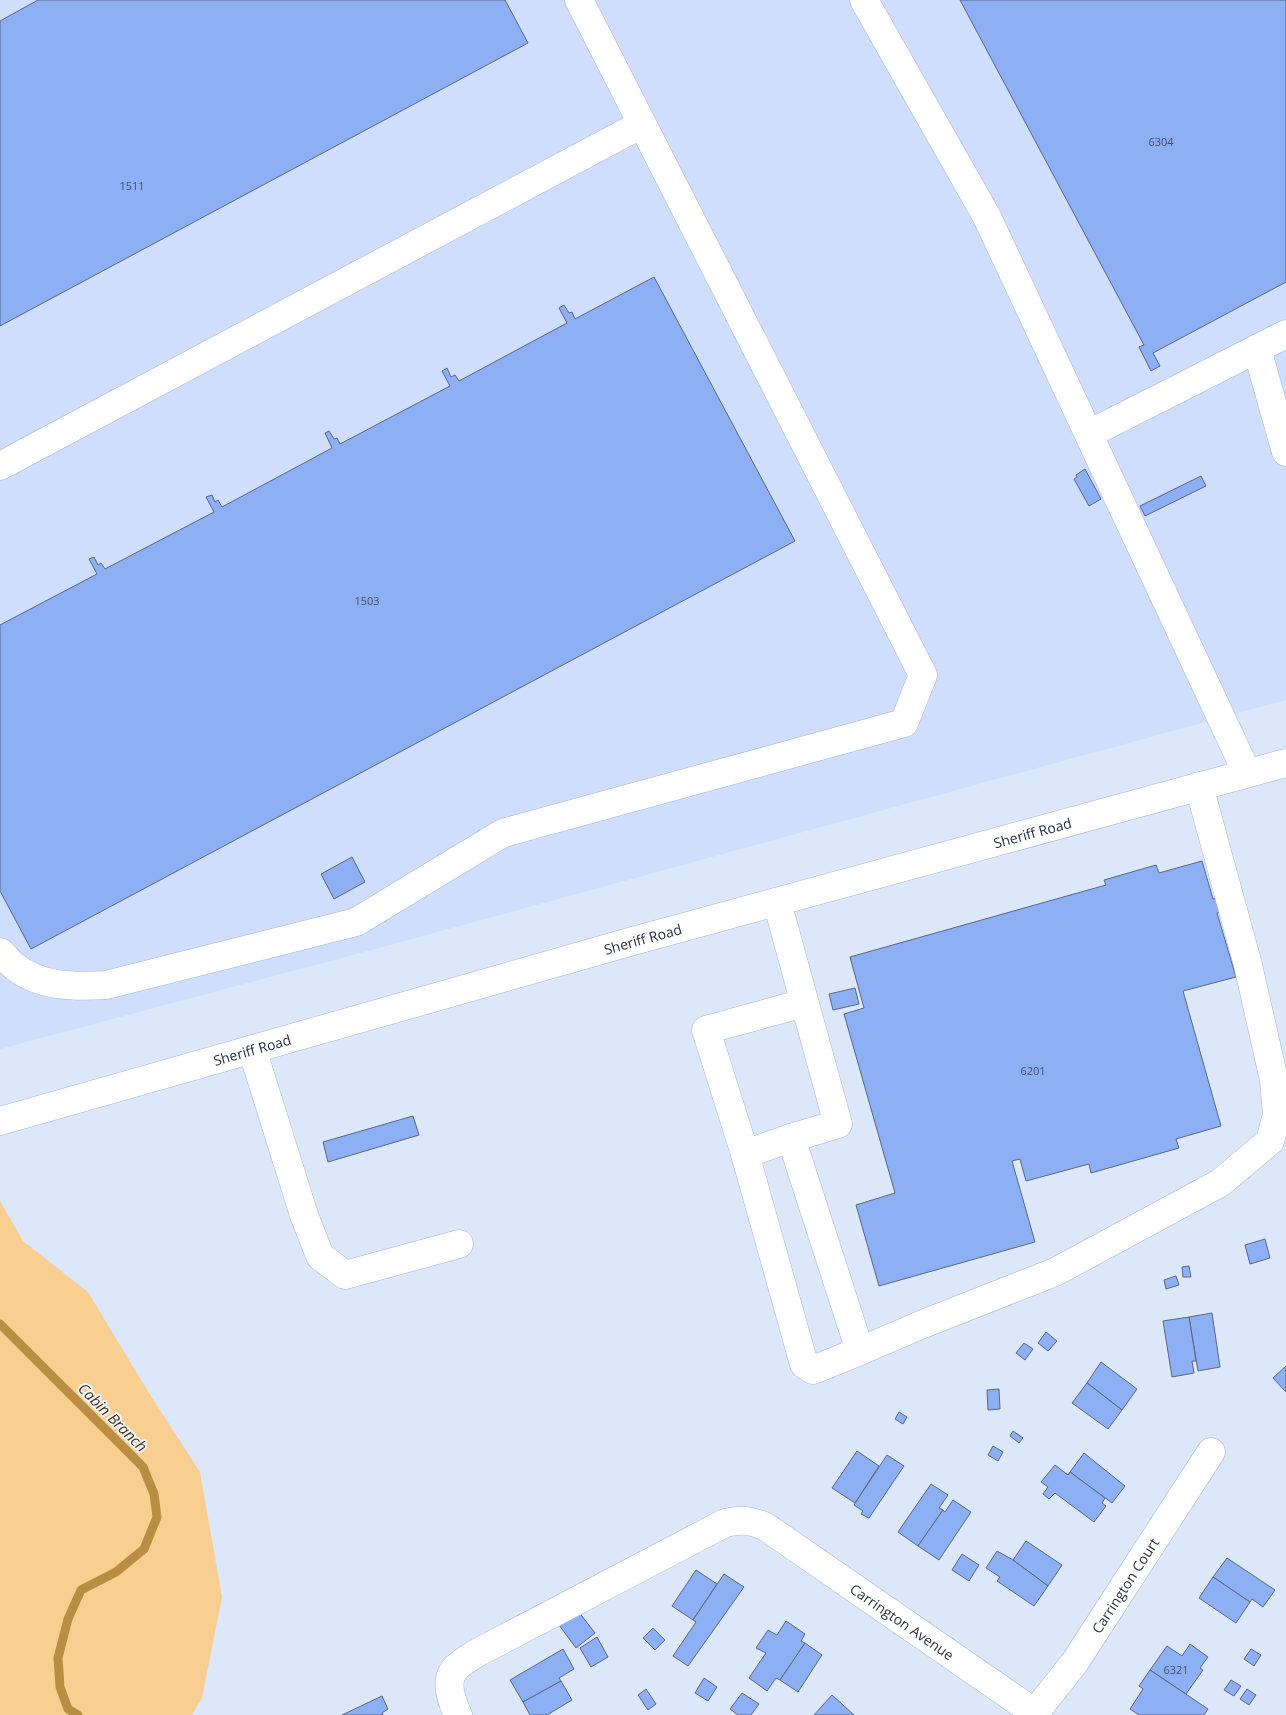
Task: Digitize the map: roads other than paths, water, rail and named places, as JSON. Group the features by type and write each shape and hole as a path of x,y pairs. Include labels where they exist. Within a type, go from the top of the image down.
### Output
{"main road":[{"path":"0,952 15,967 42,982 80,987 106,985 318,932 356,922 503,833 904,723 923,675 579,0"},
{"path":"864,0 987,217 1247,773"},
{"path":"0,466 642,124"},
{"path":"1089,434 1286,334"},
{"path":"1257,349 1286,452"},
{"name":"Sheriff Road","path":"0,1121 776,902 1286,763"},
{"path":"804,1003 706,1030 745,1154 804,1364 813,1370 1055,1272 1220,1183 1270,1142 1277,1115 1274,1080 1248,965 1199,786"},
{"path":"745,1154 838,1124 776,902"},
{"path":"252,1049 304,1215 320,1256 346,1275 459,1244"},
{"path":"791,1138 860,1351"},
{"name":"Carrington Court","path":"1035,1714 1075,1662 1211,1452"},
{"name":"Carrington Avenue","path":"457,1713 450,1694 451,1677 458,1665 475,1654 724,1523 742,1519 756,1522 766,1527 1035,1714"}],"waterway":[{"name":"Cabin Branch","path":"0,1324 143,1467 154,1494 157,1517 144,1549 116,1572 81,1590 68,1619 58,1658 60,1687 68,1709 78,1715"}]}
